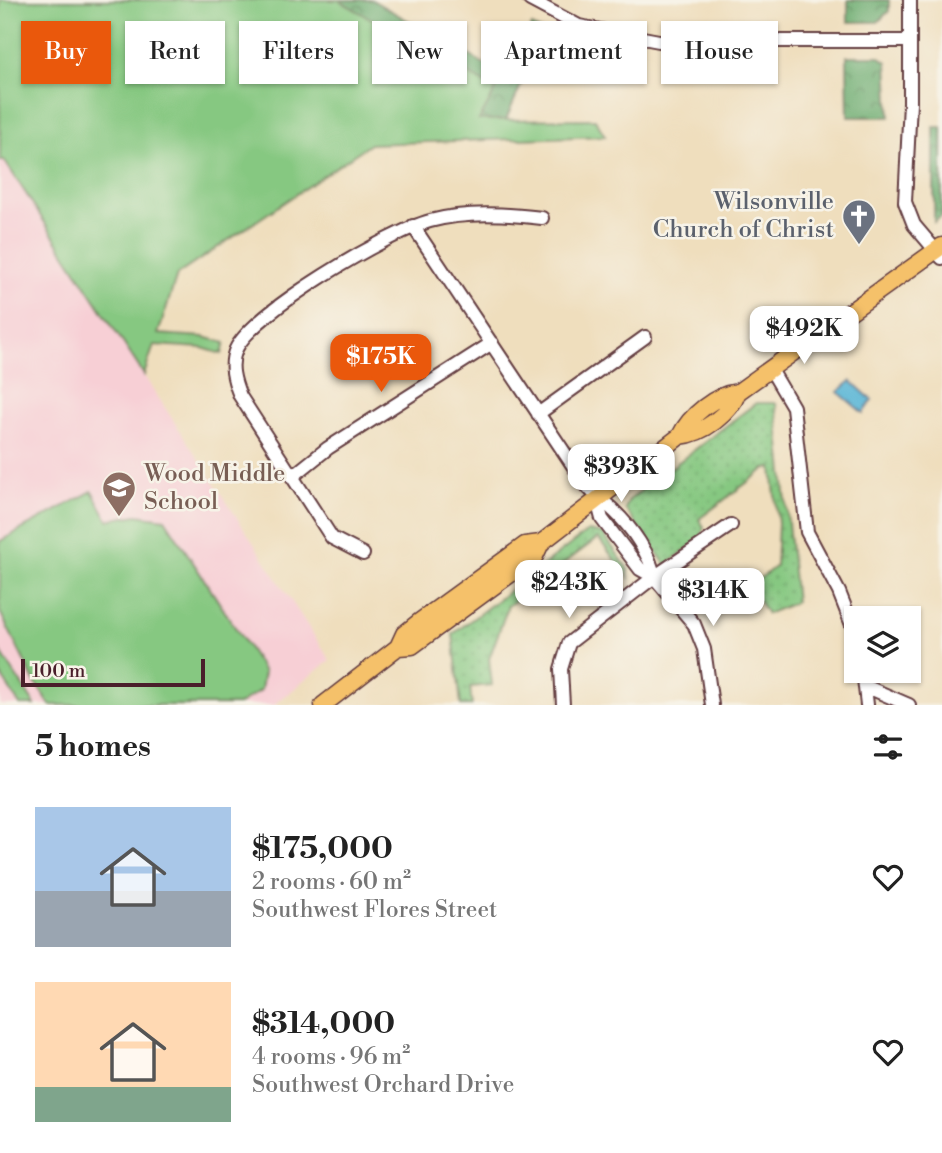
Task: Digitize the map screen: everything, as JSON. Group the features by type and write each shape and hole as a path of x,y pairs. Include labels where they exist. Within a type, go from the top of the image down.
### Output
{"main road":[{"path":"323,705 398,648 412,646 535,556 541,543 680,436 686,423 722,394 738,392 940,252"}],"street":[{"path":"530,0 579,26 659,41 910,40"},
{"path":"910,0 905,202 914,225 940,252"},
{"path":"363,554 332,538 240,396 232,370 234,353 246,334 301,292 348,259 413,226 465,215 542,218"},
{"path":"413,226 597,500 614,510 652,561 654,577 694,624 704,649 712,705"},
{"path":"538,414 645,337"},
{"path":"293,476 328,448 492,343"},
{"path":"770,368 793,407 807,532 845,606"},
{"path":"563,705 561,670 569,643 654,577 730,525"},
{"path":"865,683 867,705"},
{"path":"865,686 909,705"}],"shaded area":[{"name":"Wood Middle School","path":"3,160 330,660 274,705 0,705 0,161"}],"green space":[{"path":"0,0 338,0 375,21 372,21 372,84 467,84 467,73 481,84 496,90 479,120 595,119 605,136 370,144 177,275 158,334 204,337 225,343 222,354 202,348 154,345 144,375 4,160 0,161"},
{"path":"338,0 372,0 409,21 375,21"},
{"path":"848,0 889,0 889,11 878,22 848,22"},
{"path":"467,54 481,62 481,82 467,74"},
{"path":"847,56 879,56 887,62 890,117 848,117"},
{"path":"485,84 522,84 506,120 478,120 495,90"},
{"path":"934,127 942,127 942,216 934,222"},
{"path":"756,403 776,403 796,602 767,614 750,586 776,566 778,523 772,468 765,469 699,519 704,527 701,538 666,565 625,509 629,500"},
{"path":"92,491 108,520 137,515 165,519 264,672 261,690 238,705 50,705 34,681 0,612 0,541"},
{"path":"588,531 603,534 628,569 629,578 598,538 508,606 489,659 492,685 470,687 472,705 461,705 453,634"},
{"path":"0,651 35,705 20,705 0,674"}],"water":[{"path":"851,381 872,400 863,413 838,392"}],"place":[{"name":"Wilsonville Church of Christ","path":"859,246"},
{"name":"Wood Middle School","path":"119,518"}]}
